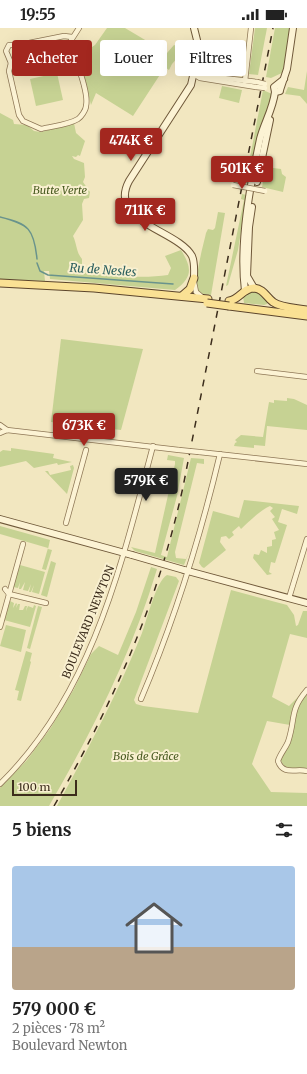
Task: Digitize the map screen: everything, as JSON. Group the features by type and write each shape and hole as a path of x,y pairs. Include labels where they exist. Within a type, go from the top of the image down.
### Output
{"main road":[{"path":"182,296 190,289 194,278"},
{"path":"0,283 81,286 182,296 229,303 248,308 307,316"},
{"path":"0,287 87,291 206,300"},
{"path":"229,303 235,300 244,291 254,288 263,291 278,305 307,310"},
{"path":"244,291 240,302 248,308"},
{"path":"264,310 269,305 269,298"}],"street":[{"path":"79,28 72,38 64,36 19,45 10,45 6,51 10,63 9,71 19,115 23,120 36,128 41,129 78,119 87,106 86,94 81,76"},
{"path":"194,28 197,40"},
{"path":"245,81 251,28"},
{"path":"244,291 243,271 245,227 260,140 274,102 277,89 284,79 293,29"},
{"path":"206,300 196,292 194,262 189,252 134,214 126,203 125,195 129,181 197,76 277,89"},
{"path":"207,76 245,81 256,85"},
{"path":"254,288 247,276 249,227 277,89"},
{"path":"233,185 265,191"},
{"path":"257,371 307,377"},
{"path":"0,425 7,430 307,464"},
{"path":"0,433 7,430"},
{"name":"BOULEVARD NEWTON","path":"0,784 34,746 55,717 71,690 128,554 153,446"},
{"path":"66,522 86,450"},
{"path":"141,699 166,641 220,454"},
{"path":"0,518 307,603"},
{"path":"289,598 307,539"},
{"path":"0,627 23,544"},
{"path":"5,588 9,594 46,603"},
{"path":"2,598 9,594"},
{"path":"307,690 297,702 293,713 290,735 278,761 279,766 285,770 307,771"}],"green space":[{"path":"107,28 125,28 145,40 100,40 100,76 159,76 133,116 96,93 91,105 84,76 92,76 92,47"},
{"path":"255,28 267,28 258,75 249,74"},
{"path":"275,28 291,28 284,72 271,78 266,77"},
{"path":"174,45 175,61 169,70 167,68 167,53"},
{"path":"307,71 307,104 300,96 285,94 288,87 304,90"},
{"path":"44,76 58,76 63,100 36,106 30,79"},
{"path":"222,86 242,90 239,103 219,98"},
{"path":"263,90 272,94 250,184 245,183"},
{"name":"Butte Verte","path":"0,113 13,120 14,124 27,125 34,131 41,132 74,123 76,133 85,141 80,156 72,156 74,159 84,163 85,177 83,182 90,192 89,198 84,199 82,204 83,220 73,236 82,259 82,269 125,276 147,277 168,275 171,268 165,256 181,250 189,267 188,276 185,281 175,290 50,279 49,271 44,271 45,281 0,279"},
{"path":"266,167 281,169 282,174 286,177 283,192 262,187"},
{"path":"242,194 247,195 238,250 228,285 226,286 244,200 241,199"},
{"path":"218,212 225,213 211,295 203,294 199,292 197,288 199,263 206,233 208,229 213,230 215,228"},
{"path":"249,291 257,291 268,301 267,304 244,303 243,296"},
{"path":"61,339 143,349 121,430 51,422"},
{"path":"287,398 294,399 307,405 307,430 267,426 265,446 254,445 254,448 234,446 237,442 235,440 241,435 263,437 269,402 274,403 274,400 287,401"},
{"path":"11,448 54,454 53,458 72,462 58,465 57,463 34,468 26,461 0,467 0,452 3,450 11,451"},
{"path":"168,455 184,458 177,496 161,555 167,557 191,458 204,459 204,464 197,463 175,552 176,558 186,559 191,547 184,565 135,551 131,547 155,553 175,464 175,461 167,460"},
{"path":"73,465 74,468 67,494 45,471 48,471 50,475 71,470 70,466"},
{"path":"244,500 299,506 297,514 282,509 278,522 287,525 275,563 271,562 269,572 272,574 267,575 253,558 254,554 259,555 261,550 267,553 267,547 272,546 272,540 276,539 274,532 279,530 272,519 275,517 270,511 273,508 270,506 258,513 241,529 239,526 232,532 234,535 229,539 226,536 221,537 220,542 226,550 204,568 199,563 213,511 239,518"},
{"path":"0,526 50,540 48,549 52,550 46,570 42,569 48,548 0,534"},
{"path":"51,561 56,563 47,597 41,595"},
{"path":"20,565 45,572 39,594 32,592 34,585 31,592 29,592 31,584 28,591 23,590 25,582 21,589 19,589 20,582 18,588 13,587"},
{"path":"151,567 157,569 136,631 96,720 49,806 0,806 0,788 27,760 50,729 74,689 91,654 99,646 118,655 136,612"},
{"name":"Bois de Grâce","path":"167,575 176,577 179,581 134,700 136,704 143,706 198,713 231,590 287,605 294,615 296,626 298,625 303,611 307,611 307,638 290,634 272,697 289,706 307,688 307,774 287,771 280,759 288,744 290,725 267,721 252,764 271,792 307,793 307,806 57,806 113,699 142,633 152,601 159,585"},
{"path":"10,601 14,603 13,608 16,603 16,608 18,604 20,604 19,610 23,610 25,606 27,606 26,611 28,606 33,608 34,605 36,606 30,627 4,620"},
{"path":"38,606 42,607 30,649 27,648"},
{"path":"6,625 26,630 21,652 0,646"},
{"path":"26,651 32,653 21,701 17,700 19,691 15,690"}],"waterway":[{"name":"Ru de Nesles","path":"0,217 18,222 28,229 32,234 37,259"},
{"name":"Ru de Nesles","path":"37,263 40,271 48,275 173,284"}],"railway":[{"path":"54,806 96,729 131,652 147,613 172,531 183,487 273,28"}]}
